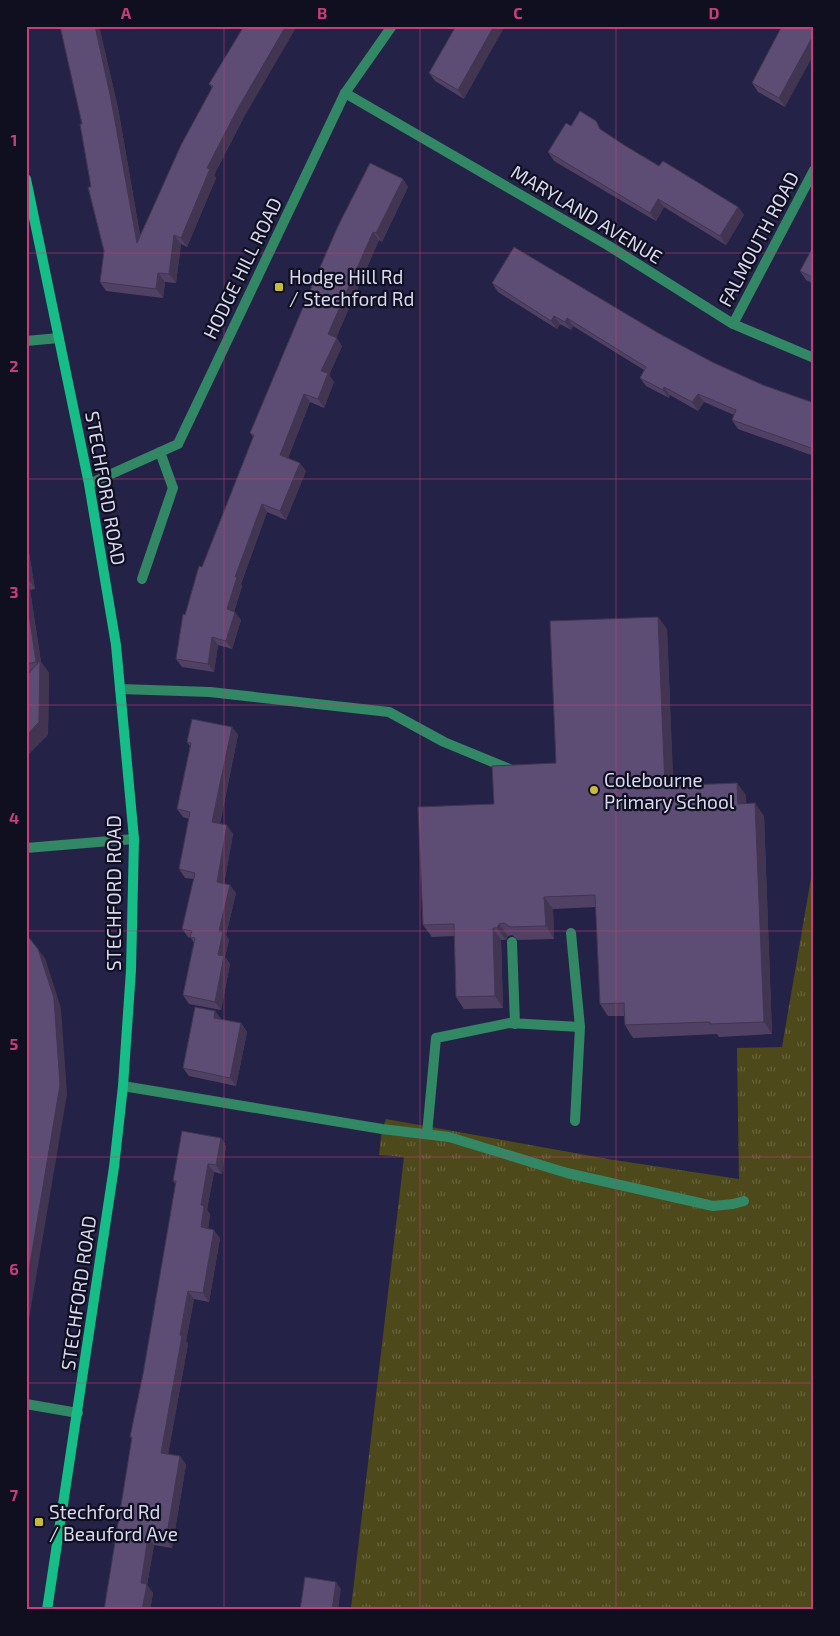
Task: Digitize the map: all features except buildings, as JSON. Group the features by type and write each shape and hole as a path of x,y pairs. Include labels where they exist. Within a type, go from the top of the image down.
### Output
{"main road":[{"name":"STECHFORD ROAD","path":"26,179 89,484 116,645 134,839 130,970 123,1086 114,1167 48,1610"}],"street":[{"name":"HODGE HILL ROAD","path":"89,484 178,444 345,93 392,26"},
{"name":"MARYLAND AVENUE","path":"345,93 609,246 733,324 814,358"},
{"name":"FALMOUTH ROAD","path":"733,324 814,170"},
{"path":"26,340 59,338"},
{"path":"142,579 173,488 160,452"},
{"path":"120,689 210,692 389,712 444,742 513,770"},
{"path":"26,848 134,839"},
{"path":"571,933 580,1027 575,1121"},
{"path":"512,942 515,1024"},
{"path":"427,1134 436,1038 510,1023 580,1027"},
{"path":"123,1086 382,1129 449,1136 568,1174 713,1206 744,1201"},
{"path":"26,1404 78,1413"}],"green space":[{"path":"814,861 814,1610 354,1610 351,1608 404,1157 379,1155 382,1129 386,1119 608,1159 739,1179 737,1048 782,1047"}],"place":[{"name":"Hodge Hill Rd / Stechford Rd","path":"279,287"},
{"name":"Colebourne Primary School","path":"594,790"},
{"name":"Stechford Rd / Beauford Ave","path":"39,1522"}]}
